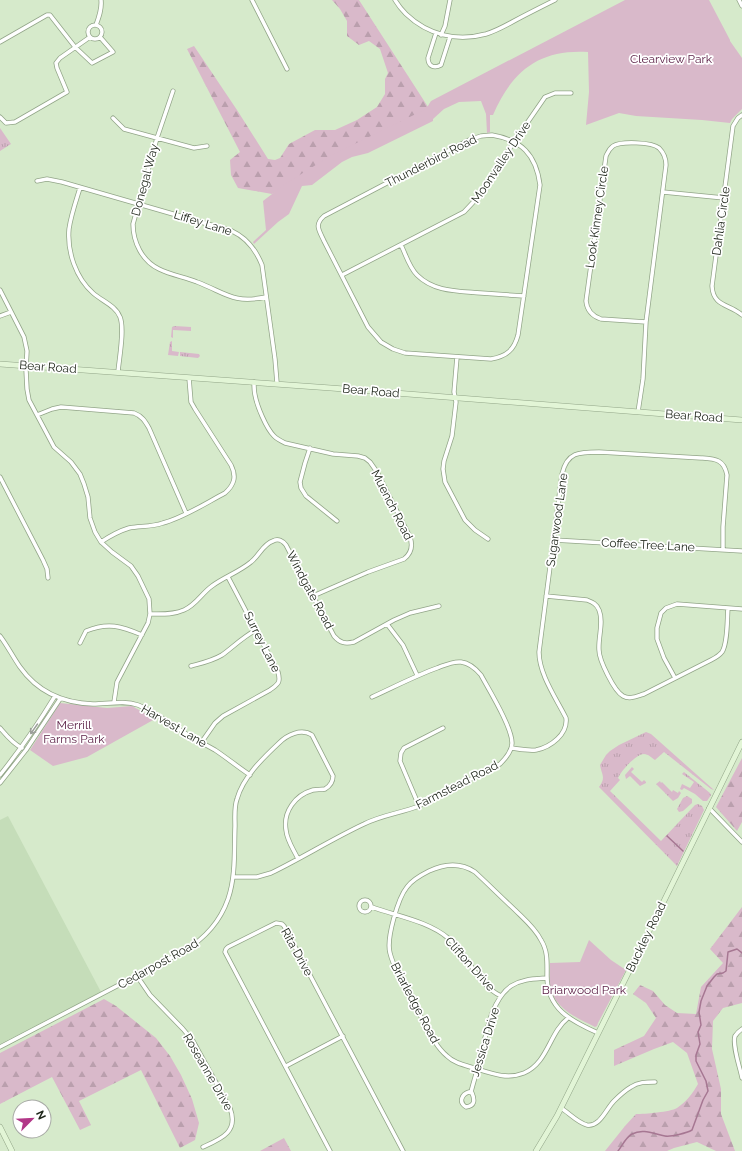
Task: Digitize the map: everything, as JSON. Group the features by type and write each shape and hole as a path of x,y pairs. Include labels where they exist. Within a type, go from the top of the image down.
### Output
{"street":[{"path":"90,37 88,34 89,28 96,25 102,6 101,0"},
{"path":"252,0 287,69"},
{"path":"395,0 405,13 426,29 441,35 471,37 491,32 555,0"},
{"path":"441,35 450,0"},
{"path":"739,0 742,6"},
{"path":"0,42 48,14 75,48 92,63 113,52 100,37"},
{"path":"96,25 102,30 100,37"},
{"path":"436,33 428,62 430,65 437,67 441,64 450,36"},
{"path":"90,37 96,39 100,37"},
{"path":"0,117 6,123 15,122 67,92 56,63 60,58 90,37"},
{"name":"Donegal Way","path":"173,91 157,138 133,224 135,239 139,250 151,264 160,270 189,278 233,298 249,300 266,297"},
{"name":"Moonvalley Drive","path":"342,275 464,212 479,196 545,98 555,93 570,93"},
{"name":"Dahlia Circle","path":"742,115 733,126 712,286 712,293 717,301 742,315"},
{"path":"113,118 124,129 194,148 207,146"},
{"name":"Thunderbird Road","path":"481,136 504,138 514,142 526,150 531,158 540,185 518,335 516,343 510,351 499,358 491,360 405,353 394,349 381,342 368,327 342,275 318,229 319,220 324,216 469,140 481,136"},
{"name":"Look Kinney Circle","path":"638,412 643,379 646,322 666,159 658,148 649,144 623,143 617,144 608,150 606,156 586,301 587,308 596,318 646,322"},
{"name":"Liffey Lane","path":"37,181 47,179 138,204 232,231 245,239 259,256 262,266 277,384"},
{"path":"80,188 69,228 70,249 74,265 84,283 92,292 112,306 121,318 122,335 118,372"},
{"path":"663,192 724,198"},
{"path":"401,245 416,274 432,285 445,290 524,296"},
{"path":"0,290 24,337 27,351 26,365 29,400 54,447 71,462 80,474 88,497 91,523 101,542 132,566 149,599 150,614 148,623 117,682 114,702"},
{"path":"0,316 11,312"},
{"path":"457,357 454,392 456,402 452,436 444,462 443,476 465,520 475,530 488,539"},
{"name":"Bear Road","path":"0,364 742,420"},
{"path":"101,542 110,535 128,528 153,526 165,523 224,493 230,488 234,474 231,465 195,409 192,402 190,378"},
{"name":"Muench Road","path":"254,382 257,404 264,421 273,436 285,443 334,454 358,456 365,458 370,462 412,543 412,550 404,559 368,572 313,596"},
{"path":"37,415 52,408 61,407 134,413 140,416 145,420 149,428 186,513"},
{"path":"310,448 300,482 301,488 306,496 337,522"},
{"name":"Sugarwood Lane","path":"511,748 537,750 553,743 562,734 566,727 566,718 545,677 539,659 562,474 565,463 570,457 583,452 625,452 715,459 726,469 727,475 723,549"},
{"path":"0,477 43,560 48,578"},
{"name":"Windgate Road","path":"150,614 173,614 184,610 196,602 212,586 250,563 266,545 273,541 279,540 284,542 286,545 334,636 342,643 349,644 354,642 410,613 439,606"},
{"name":"Coffee Tree Lane","path":"554,540 742,551"},
{"name":"Surrey Lane","path":"201,742 215,723 223,716 270,690 277,685 280,678 228,577"},
{"path":"546,596 587,600 594,603 598,607 601,621 598,642 601,660 618,691 623,696 627,697 634,697 644,694 719,655 723,651 725,644 728,608"},
{"path":"674,678 657,639 657,628 661,613 666,608 676,604 742,609"},
{"path":"387,624 403,645 417,675"},
{"path":"80,643 86,630 97,626 117,626 142,635"},
{"path":"191,666 207,662 222,655 256,630"},
{"name":"Harvest Lane","path":"0,636 19,666 36,685 55,696 88,704 114,702 137,705 215,750 250,775"},
{"path":"372,697 417,675 455,662 469,664 481,675 508,726 511,735 511,748"},
{"path":"0,775 21,748 55,696"},
{"path":"0,783 26,750 60,698"},
{"path":"0,728 8,738 26,750"},
{"path":"419,806 400,760 400,753 404,748 443,728"},
{"name":"Cedarpost Road","path":"0,1047 184,951 203,938 222,913 230,891 233,877 235,806 240,789 268,753 281,741 290,735 299,732 307,732 312,735 332,772 333,780 326,788 313,790 296,799 287,813 285,822 286,830 288,838 298,859"},
{"name":"Buckley Road","path":"536,1151 562,1108 742,742"},
{"name":"Farmstead Road","path":"233,877 257,878 271,873 364,824 382,816 419,806 500,764 505,760 511,748"},
{"path":"710,808 742,842"},
{"name":"Briarledge Road","path":"568,1018 559,1026 545,1055 538,1064 532,1069 516,1076 488,1073 457,1062 447,1056 439,1048 401,979 394,966 390,952 389,937 400,898 411,882 422,874 445,865 458,866 470,869 474,872 537,932 546,951 548,987 553,1002 558,1010 578,1024 598,1033"},
{"name":"Clifton Drive","path":"372,907 418,922 449,938 481,979 493,991 501,996"},
{"name":"Rita Drive","path":"330,1151 225,952 228,947 276,923 284,926 403,1151"},
{"name":"Roseanne Drive","path":"137,976 150,995 183,1028 193,1041 232,1115 231,1127 227,1134 203,1147"},
{"name":"Jessica Drive","path":"471,1092 465,1093 462,1098 461,1101 463,1106 471,1106 474,1103 475,1100 471,1092 492,1015 501,996 512,986 524,980 547,978"},
{"path":"742,1029 738,1031 735,1036 734,1044 742,1078"},
{"path":"286,1066 343,1036"},
{"path":"562,1108 582,1123 594,1125 623,1092 640,1083 655,1082"},
{"path":"0,1127 12,1151"}],"shaded area":[{"path":"8,816 101,992 0,1044 0,820"}],"green space":[{"path":"332,0 359,0 430,110 272,194 238,188 231,175 230,160 240,152 187,49 194,46 268,159 275,160 280,158 289,144 315,130 335,130 357,120 377,107 385,94 385,79 388,73 380,49 369,41 359,45 347,36 347,21 340,9"},
{"name":"Clearview Park","path":"625,0 709,0 730,41 742,58 742,109 730,123 636,116 619,113 586,125 589,92 588,52 555,54 541,59 518,75 509,86 493,115 490,115 490,132 487,133 486,114 481,101 459,102 444,109 433,119 433,121 368,153 352,157 342,162 312,185 302,186 289,214 254,244 253,242 266,230 263,201 285,184 332,155 426,109 431,101"},
{"path":"0,128 11,144 0,151"},
{"path":"172,327 191,327 191,331 173,330 173,338 171,337"},
{"path":"172,341 172,351 179,352 178,356 168,355 170,342"},
{"path":"180,352 199,354 200,356 198,358 180,356"},
{"name":"Merrill Farms Park","path":"60,703 107,708 132,706 155,719 87,757 53,766 30,750"},
{"path":"646,732 651,734 714,790 664,752 655,760 645,754 637,757 622,771 618,778 620,780 610,791 661,841 695,805 698,804 702,806 704,810 677,866 599,787 603,779 600,765 606,755 619,745"},
{"path":"742,758 742,822 737,831 716,807"},
{"path":"632,767 634,769 631,772 642,782 644,780 646,783 640,786 630,776 626,779 625,775"},
{"path":"684,772 710,793 711,795 707,801 703,801 695,794 684,788 682,790 680,789 682,784 690,788 694,782 682,774"},
{"path":"660,781 672,792 673,790 678,793 679,791 681,793 678,798 673,801 656,784"},
{"path":"687,796 692,799 692,803 683,811 679,812 677,809 683,798"},
{"path":"742,907 742,1003 723,1008 713,1021 712,1049 721,1089 721,1114 735,1151 716,1151 697,1142 667,1151 605,1151 636,1114 663,1112 677,1108 689,1097 698,1084 687,1053 673,1042 614,1066 614,1050 644,1036 656,1018 646,1003 633,994 640,985 653,991 665,1005 677,1013 696,1014 701,987 723,963 710,949"},
{"name":"Briarwood Park","path":"589,940 611,960 626,970 597,1026 595,1027 573,1016 561,1006 552,993 550,985 550,963 580,962"},
{"path":"104,999 116,1006 156,1038 170,1056 192,1099 199,1123 195,1140 180,1148 141,1070 79,1101 91,1125 80,1130 52,1077 0,1104 0,1053"},
{"path":"284,1138 291,1151 260,1151"}],"waterway":[{"path":"667,836 683,851"},
{"path":"618,1151 628,1137 636,1132 644,1131 668,1136 692,1130 703,1100 708,1091 706,1081 696,1061 696,1055 700,1044 698,1032 701,1025 699,1012 701,1001 707,986 714,977 717,974 726,971 728,952 737,949 742,953"}]}
